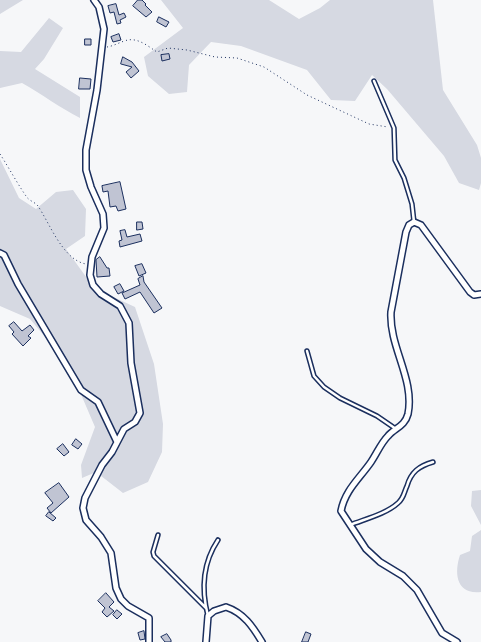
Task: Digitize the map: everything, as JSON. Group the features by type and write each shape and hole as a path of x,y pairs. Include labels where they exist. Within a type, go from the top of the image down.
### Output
{"street":[{"path":"94,0 99,7 104,29 97,90 86,150 86,170 90,187 102,214 104,228 90,265 90,276 93,285 101,294 120,306 129,323 131,363 140,413 135,422 124,429 102,465 85,498 83,508 86,520 101,537 111,553 118,594 128,606 149,618 148,642"},
{"path":"456,642 442,632 417,590 403,576 380,562 366,549 341,511 343,501 350,489 371,463 385,439 403,425 408,413 408,385 390,326 391,312 406,232 409,225 414,222 421,225 470,292 474,295 481,294"},
{"path":"0,253 4,256 18,284 68,365 81,390 98,402 117,442"},
{"path":"206,642 208,616 214,611 226,607 236,610 249,621 262,642"}],"lane":[{"path":"374,81 394,128 395,160 404,178 412,204 414,222"},
{"path":"307,351 314,376 324,387 340,398 377,416 397,429"},
{"path":"349,525 385,511 398,503 404,496 407,485 416,469 433,462"},
{"path":"158,535 153,552 154,556 206,608"},
{"path":"208,616 202,583 207,562 218,540"}],"path":[{"path":"102,48 117,45 128,40 142,42 158,52 168,48 187,50 215,57 237,58 264,67 307,95 369,124 394,128"},
{"path":"0,154 27,198 36,205 61,245 69,254 81,263 90,265"}],"shaded area":[{"path":"0,0 23,0 0,14"},
{"path":"161,0 269,0 299,19 320,8 330,0 433,0 443,90 477,145 481,158 481,183 479,190 459,183 444,156 387,89 372,75 355,101 331,100 307,70 241,46 211,42 189,65 187,92 169,94 148,76 144,57 183,28"},
{"path":"49,18 63,28 44,59 35,69 80,97 80,118 22,83 0,88 0,51 21,52"},
{"path":"0,159 19,198 36,209 56,192 73,190 86,209 85,236 66,249 94,288 135,307 154,364 163,424 162,452 148,482 123,493 96,472 82,478 81,465 95,427 74,378 56,350 30,319 0,306"},
{"path":"481,490 481,525 471,506 472,491"},
{"path":"481,530 481,592 473,592 466,590 462,586 457,575 457,569 460,555 470,551 472,536"}],"building":[{"path":"138,0 142,0 152,12 146,17 133,6"},
{"path":"116,4 119,15 124,13 126,17 120,20 121,23 117,24 114,12 110,13 108,6"},
{"path":"159,17 169,22 166,27 157,22"},
{"path":"119,34 121,40 113,42 111,37"},
{"path":"85,39 91,39 91,45 85,45"},
{"path":"169,54 170,59 162,61 161,55"},
{"path":"123,57 132,62 139,71 131,78 126,72 132,67 121,64"},
{"path":"80,78 91,79 90,89 79,89"},
{"path":"120,182 126,209 118,211 116,206 110,207 108,191 103,192 102,186"},
{"path":"137,222 142,222 143,229 137,230"},
{"path":"125,230 127,237 140,234 142,241 120,247 119,241 122,240 120,231"},
{"path":"100,257 107,268 109,268 110,276 97,277 96,260"},
{"path":"142,264 146,273 139,276 135,266"},
{"path":"143,276 144,282 162,308 154,313 140,292 125,299 122,293 140,285 138,279"},
{"path":"120,284 124,291 118,294 114,287"},
{"path":"14,322 22,331 30,325 34,330 28,336 31,338 23,346 12,334 14,332 9,326"},
{"path":"76,439 82,444 78,449 72,445"},
{"path":"63,444 69,452 64,456 57,449"},
{"path":"59,483 69,497 51,513 47,508 53,503 45,493"},
{"path":"49,512 56,518 53,521 46,516"},
{"path":"106,593 114,602 109,607 114,611 107,617 102,612 105,608 98,601"},
{"path":"117,610 122,614 117,619 113,615"},
{"path":"144,631 145,639 140,640 138,633"},
{"path":"306,632 311,634 308,642 302,642"},
{"path":"167,634 171,642 165,642 161,637"}]}
